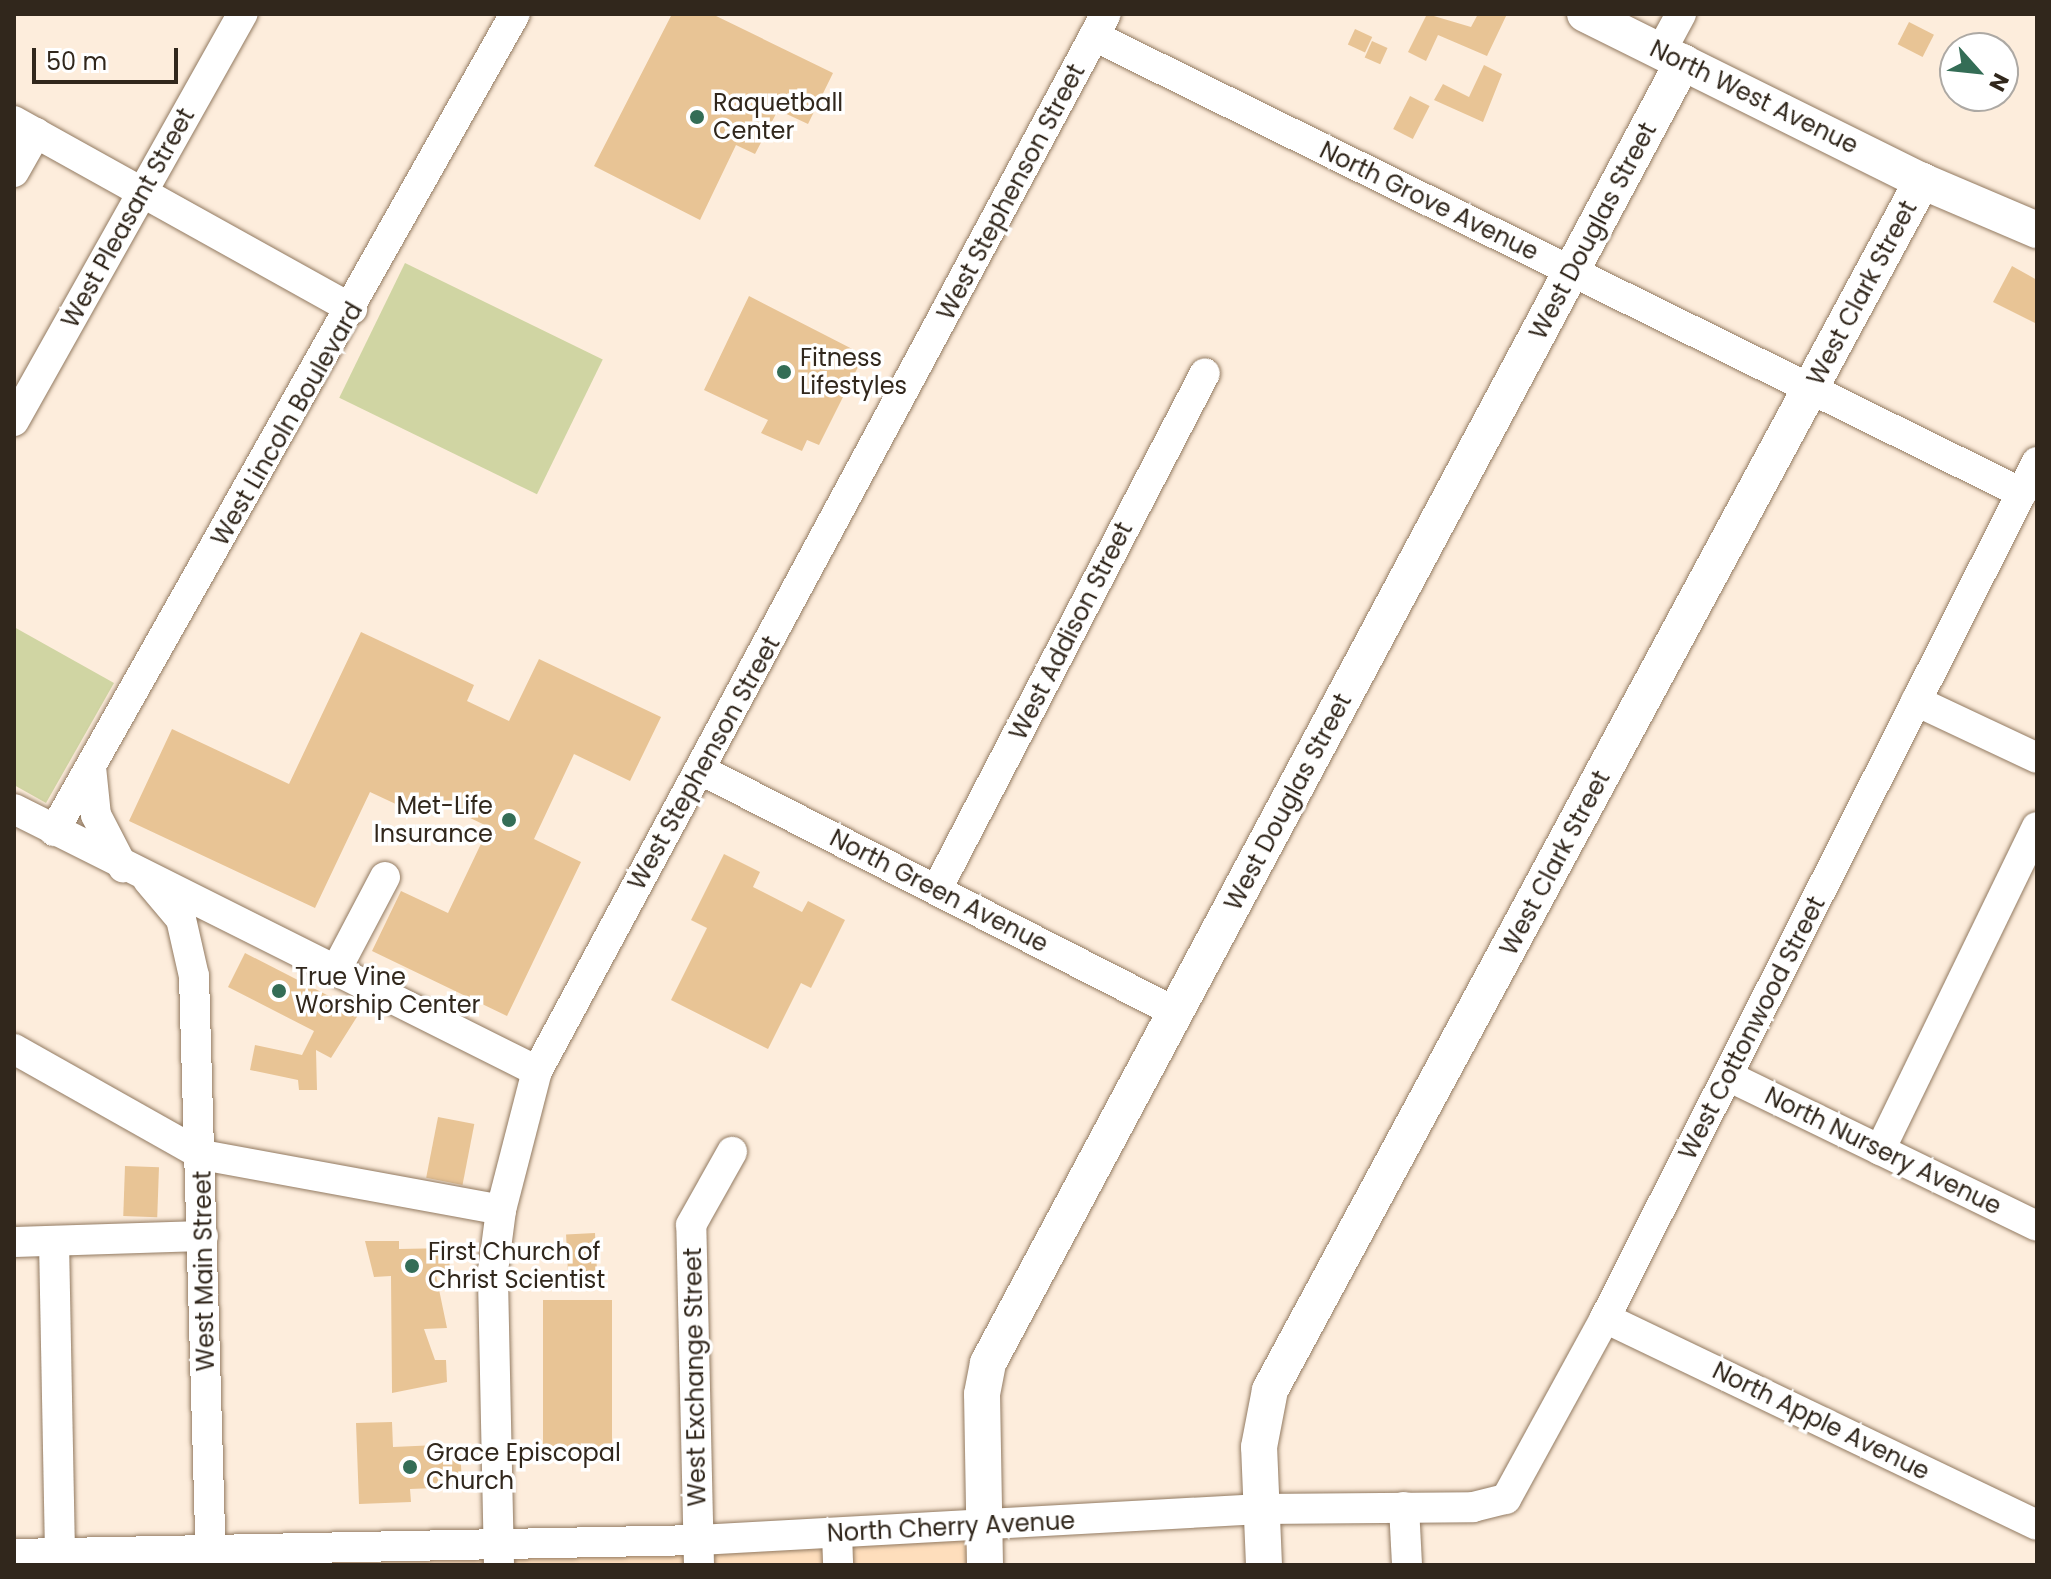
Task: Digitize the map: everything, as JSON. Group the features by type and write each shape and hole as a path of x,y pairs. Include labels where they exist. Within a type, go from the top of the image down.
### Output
{"main road":[{"name":"North West Avenue","path":"1585,14 1922,181 2037,230"},
{"name":"West Douglas Street","path":"985,1565 982,1394 988,1363 1571,271 1672,57"},
{"name":"North West Avenue","path":"1922,181 2037,247"},
{"name":"West Clark Street","path":"1264,1565 1259,1447 1270,1390 1922,181"}],"street":[{"name":"West Pleasant Street","path":"14,421 242,14"},
{"name":"West Lincoln Boulevard","path":"54,831 352,309 515,14"},
{"name":"West Douglas Street","path":"1672,57 1681,14"},
{"name":"North Grove Avenue","path":"1100,25 1571,271 1813,386 2022,493"},
{"name":"West Stephenson Street","path":"499,1554 493,1271 501,1210 537,1071 581,981 703,771 1100,25"},
{"path":"14,172 25,127 352,309"},
{"name":"West Addison Street","path":"937,889 1205,373"},
{"name":"West Cottonwood Street","path":"1404,1507 1473,1507 1506,1499 1605,1318 2037,462"},
{"path":"1916,701 2037,758"},
{"path":"91,767 96,815 135,873 181,919 194,976"},
{"name":"North Green Avenue","path":"703,771 1175,1012"},
{"path":"14,809 135,873 197,895 336,970 537,1071"},
{"path":"1880,1150 2037,827"},
{"path":"336,970 385,877"},
{"path":"194,976 201,945 218,928 265,932"},
{"name":"West Main Street","path":"194,976 202,1155 211,1557"},
{"path":"14,1049 202,1155 501,1210"},
{"name":"North Nursery Avenue","path":"1728,1076 2036,1223"},
{"name":"West Exchange Street","path":"699,1553 691,1225 732,1152"},
{"path":"14,1242 203,1236"},
{"path":"54,1241 60,1559"},
{"name":"North Apple Avenue","path":"1605,1318 2037,1525"},
{"path":"1404,1507 1407,1565"},
{"name":"North Cherry Avenue","path":"14,1554 60,1559 699,1553 837,1533 1261,1509 1404,1507"},
{"path":"837,1533 838,1565"}],"shaded area":[{"path":"984,1526 985,1565 14,1565"}],"green space":[{"path":"405,263 603,359 537,494 339,398"},
{"path":"14,627 114,683 46,803 14,785"}],"building":[{"name":"Raquetball Center","path":"672,14 712,14 833,73 808,124 778,110 755,154 736,145 700,220 594,166"},
{"path":"1427,14 1471,27 1478,14 1507,14 1487,56 1438,35 1426,61 1408,52"},
{"path":"1909,22 1934,35 1923,57 1898,44"},
{"path":"1355,29 1372,37 1365,52 1348,44"},
{"path":"1372,41 1388,48 1380,64 1365,57"},
{"path":"1484,65 1502,74 1483,122 1434,100 1443,84 1469,97"},
{"path":"1410,96 1430,106 1413,139 1393,129"},
{"path":"2012,266 2037,280 2037,324 1993,302"},
{"name":"Fitness Lifestyles","path":"749,296 864,355 819,445 807,440 802,451 761,433 768,420 704,390"},
{"name":"Met-Life Insurance","path":"361,632 474,685 467,701 509,721 539,659 661,717 630,781 574,754 534,839 581,862 507,1016 372,951 401,891 448,913 489,827 424,796 415,813 370,792 315,908 129,821 172,729 289,784"},
{"path":"724,854 760,872 753,887 802,912 808,901 845,920 811,988 801,983 768,1049 671,1000 707,928 691,920"},
{"path":"245,953 360,1012 331,1058 316,1050 317,1090 299,1090 298,1080 250,1070 255,1045 302,1055 314,1031 228,987"},
{"path":"438,1117 474,1124 462,1185 426,1178"},
{"path":"125,1166 159,1167 157,1217 123,1216"},
{"path":"595,1233 597,1272 568,1273 566,1235"},
{"path":"365,1241 399,1241 399,1249 449,1248 450,1275 436,1275 447,1328 424,1329 435,1360 446,1360 447,1382 392,1393 391,1276 374,1277"},
{"path":"543,1300 612,1300 612,1450 543,1450"},
{"name":"Grace Episcopal Church","path":"392,1422 393,1447 460,1444 462,1487 410,1489 411,1502 359,1504 356,1423"}],"place":[{"name":"Raquetball Center","path":"697,117"},
{"name":"Fitness Lifestyles","path":"784,372"},
{"name":"Met-Life Insurance","path":"509,820"},
{"name":"True Vine Worship Center","path":"279,991"},
{"name":"First Church of Christ Scientist","path":"412,1266"},
{"name":"Grace Episcopal Church","path":"410,1467"}]}
